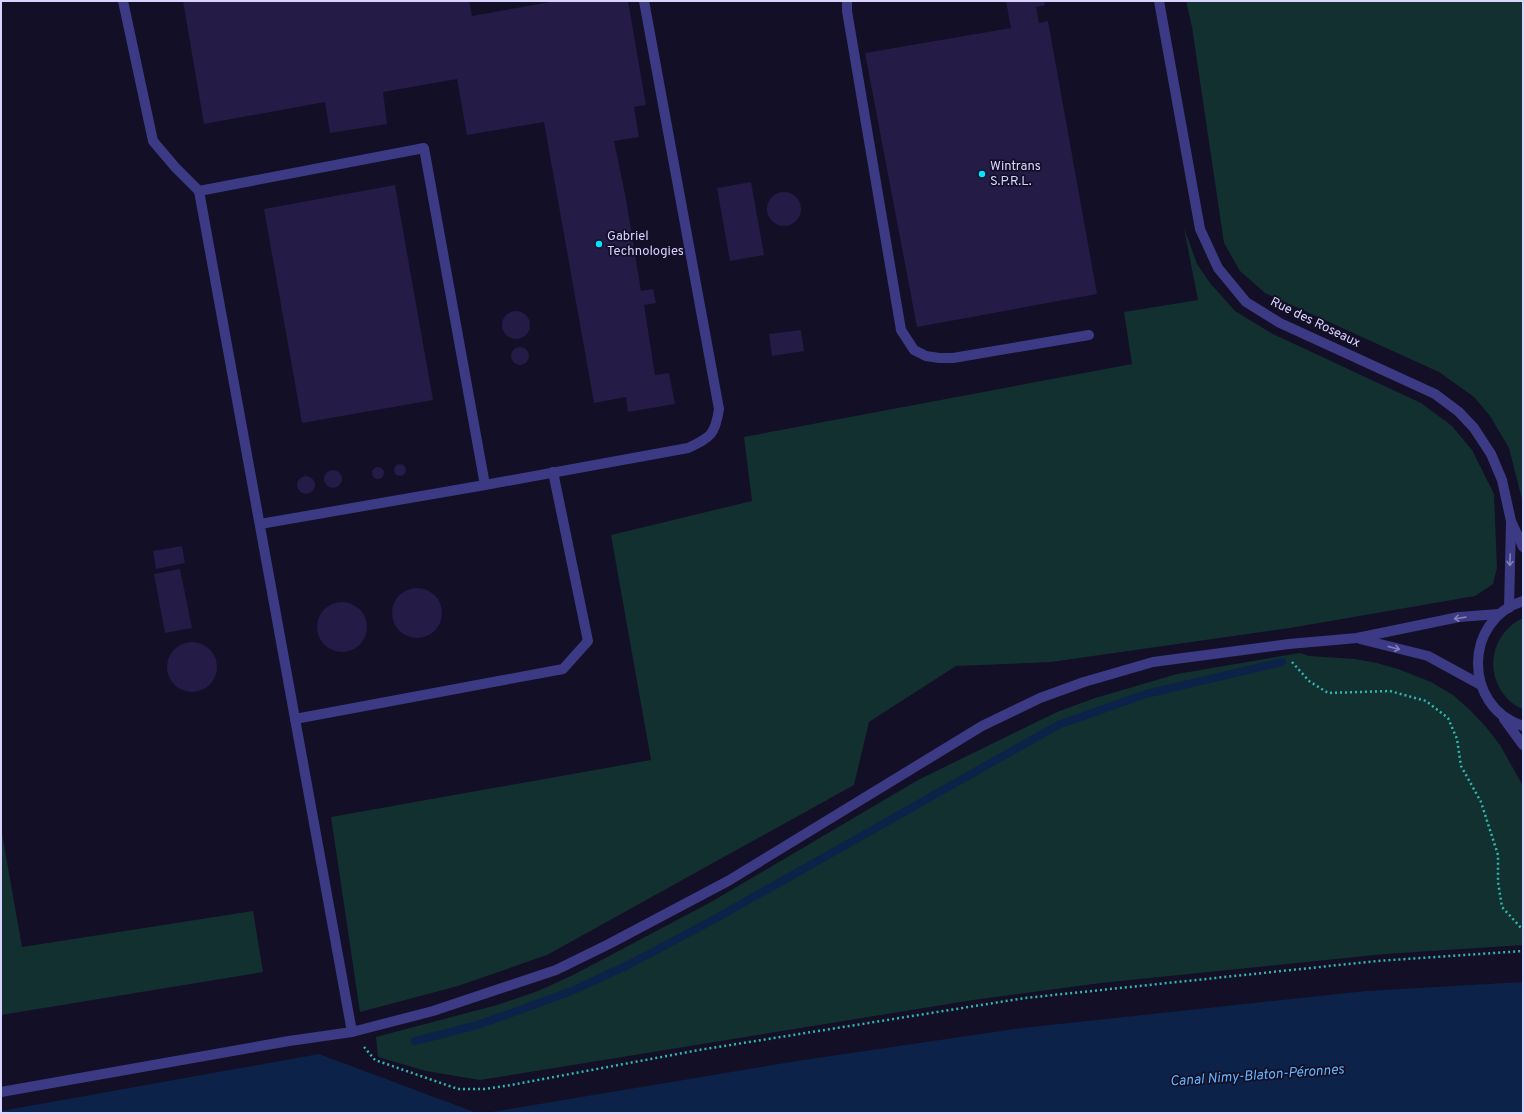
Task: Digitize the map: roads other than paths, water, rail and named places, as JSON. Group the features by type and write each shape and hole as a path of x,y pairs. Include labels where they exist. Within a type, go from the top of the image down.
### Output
{"street":[{"path":"123,1 154,141 175,167 199,190 352,1032"},
{"path":"260,524 688,448 708,439 716,424 718,409 644,1"},
{"path":"847,1 847,11 902,330 914,350 926,356 953,358 1089,335"},
{"name":"Rue des Roseaux","path":"1159,1 1200,229 1218,268 1246,302 1280,323 1435,394 1459,412 1474,428 1491,454 1502,480 1511,521 1523,547"},
{"path":"199,190 424,148 485,485"},
{"path":"295,719 563,669 588,640 553,472"},
{"name":"Rue des Roseaux","path":"1509,608 1511,521"},
{"path":"1523,601 1514,604 1499,614 1487,629 1479,647 1477,666 1481,685 1488,700 1523,745"},
{"path":"1,1092 289,1041 352,1032 433,1011 556,970 609,944 728,881 982,726 1040,698 1084,682 1153,662 1289,644 1356,638 1459,617 1499,614"},
{"path":"1356,638 1428,656 1481,685"},
{"path":"1499,713 1523,726"}],"water":[{"name":"Canal Nimy-Blaton-Péronnes","path":"1523,982 1523,1113 486,1113 797,1061 1022,1028 1366,991"},
{"path":"319,1054 477,1113 1,1113 1,1111"}],"waterway":[{"path":"415,1041 474,1026 523,1009 574,990 628,965 713,920 1058,725 1146,694 1282,662"}],"place":[{"name":"Wintrans S.P.R.L.","path":"982,174"},
{"name":"Gabriel Technologies","path":"599,244"}]}
